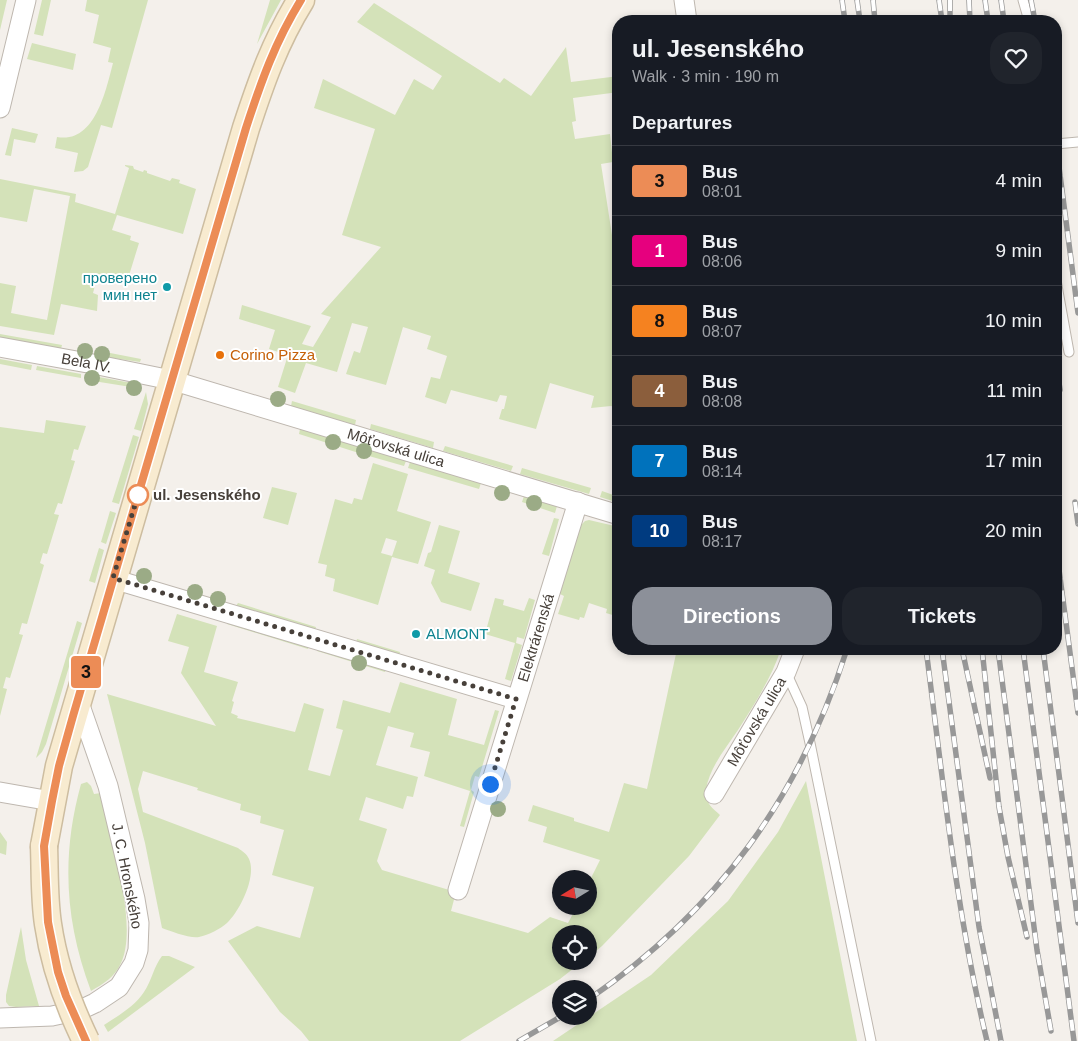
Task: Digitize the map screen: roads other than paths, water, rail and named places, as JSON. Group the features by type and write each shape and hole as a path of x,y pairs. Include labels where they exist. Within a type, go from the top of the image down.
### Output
{"street":[{"path":"0,108 26,0"},
{"path":"86,1041 66,996 52,946 48,922 44,846 59,766 255,101 273,51 285,26 301,0"},
{"path":"684,0 686,15"},
{"name":"Bela IV.","path":"0,347 172,380"},
{"name":"Môťovská ulica","path":"172,380 612,513"},
{"name":"Elektrárenská","path":"458,890 578,502"},
{"path":"113,578 516,699"},
{"name":"Môťovská ulica","path":"714,794 786,672 793,655"},
{"name":"J. C. Hronského","path":"0,1018 52,1016 80,1010 95,1003 119,987 134,963 138,950 139,923 108,786 78,700"},
{"path":"0,792 52,801"}],"lane":[{"path":"1023,0 1027,15"},
{"path":"1062,143 1078,142"},
{"path":"1062,313 1069,352"},
{"path":"786,672 802,707 871,1041"}],"railway":[{"path":"842,0 844,15"},
{"path":"857,0 859,15"},
{"path":"873,0 874,15"},
{"path":"939,0 941,15"},
{"path":"950,0 950,15"},
{"path":"969,0 970,15"},
{"path":"985,0 987,15"},
{"path":"1001,0 1003,15"},
{"path":"1031,0 1034,15"},
{"path":"1062,190 1078,313"},
{"path":"1075,502 1078,524"},
{"path":"1062,592 1078,713"},
{"path":"597,993 635,965 677,928 714,889 748,846 778,802 805,754 828,703 845,655"},
{"path":"927,655 959,895 976,992 987,1041"},
{"path":"943,655 979,927 1001,1041"},
{"path":"963,655 990,778"},
{"path":"983,655 999,807 1008,857 1027,937"},
{"path":"999,655 1037,950 1051,1031"},
{"path":"1024,655 1074,1041"},
{"path":"1044,655 1078,923"},
{"path":"519,1041 552,1022"}],"place":[{"name":"проверено мин нет","path":"167,287"},
{"name":"Corino Pizza","path":"220,355"},
{"name":"ul. Jesenského","path":"138,495"},
{"name":"ALMONT","path":"416,634"}]}
